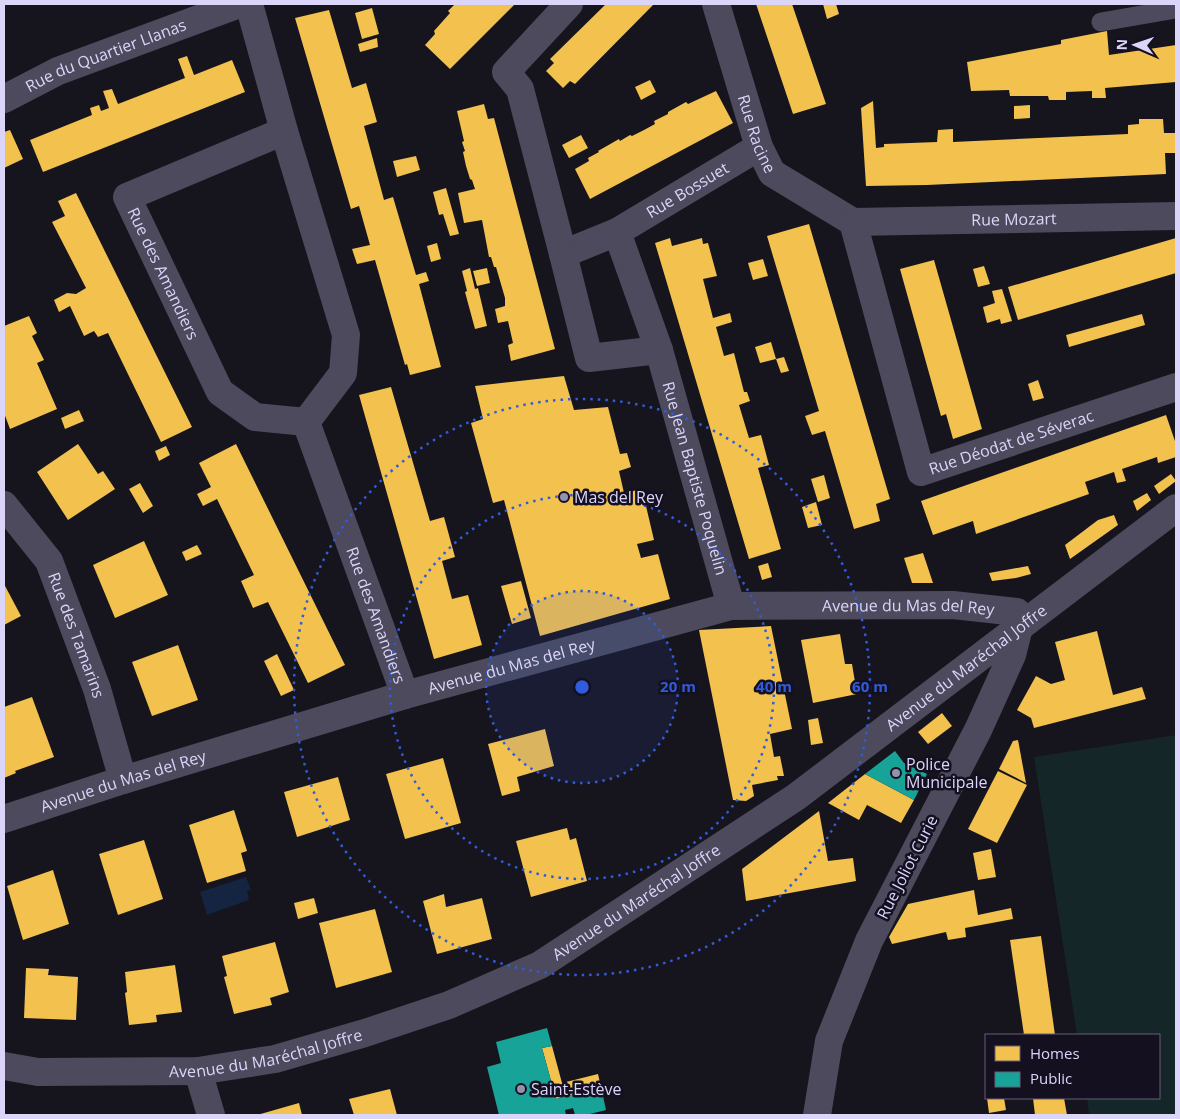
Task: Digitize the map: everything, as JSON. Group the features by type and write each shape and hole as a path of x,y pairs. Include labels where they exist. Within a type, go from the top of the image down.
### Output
{"street":[{"path":"569,4 506,72 520,89 589,358 659,350"},
{"name":"Rue Racine","path":"716,4 759,148 772,173 853,222"},
{"path":"234,5 284,131 346,335 343,373 306,422"},
{"name":"Rue du Quartier Llanas","path":"4,99 58,71 234,5"},
{"name":"Rue des Amandiers","path":"284,131 127,197 220,392 255,417 306,422 405,695"},
{"name":"Rue Bossuet","path":"617,232 759,148"},
{"name":"Rue Mozart","path":"853,222 1176,216"},
{"name":"Rue Déodat de Séverac","path":"853,222 921,472 1176,387"},
{"path":"563,254 617,232"},
{"name":"Rue Jean Baptiste Poquelin","path":"617,232 659,350 731,606"},
{"name":"Rue des Tamarins","path":"4,506 50,561 97,689 123,780"},
{"name":"Avenue du Maréchal Joffre","path":"4,1066 38,1072 198,1071 274,1059 365,1034 449,1004 540,965 796,797 1176,508"},
{"name":"Avenue du Mas del Rey","path":"4,819 123,780 405,695 731,606 953,605 1017,612 1019,627"},
{"name":"Rue Joliot Curie","path":"817,1115 829,1041 869,941 978,730 1012,655 1019,627"},
{"path":"198,1071 211,1115"}],"lane":[{"path":"1100,22 1176,9"}],"shaded area":[{"path":"1176,735 1176,1115 1089,1115 1087,1099 1160,1099 1160,1034 1077,1034 1034,757"}],"water":[{"path":"246,877 251,890 247,891 249,900 207,915 200,892"}],"building: Homes":[{"path":"455,4 515,4 450,69 425,45 435,34 434,31 450,13 448,11"},
{"path":"606,4 654,4 575,84 570,81 563,88 546,71 554,63 550,59"},
{"path":"756,4 792,4 826,104 793,114"},
{"path":"823,4 836,4 839,14 827,19"},
{"path":"372,8 379,34 362,39 355,13"},
{"path":"329,10 352,88 366,83 377,122 364,126 384,200 393,197 416,275 426,272 429,281 419,284 441,367 410,375 407,364 405,365 375,260 357,264 352,249 370,245 359,206 351,209 295,18"},
{"path":"1107,31 1109,55 1176,45 1176,82 1105,88 1106,98 1092,98 1092,91 1066,92 1066,100 1049,100 1048,96 1010,96 1009,90 971,91 967,62 1061,44 1061,40"},
{"path":"377,38 378,47 360,52 358,44"},
{"path":"187,56 194,75 232,60 245,92 43,172 30,140 92,115 90,108 99,105 101,111 109,108 103,91 112,89 118,104 185,78 178,59"},
{"path":"650,80 656,92 641,100 635,87"},
{"path":"716,91 733,123 590,199 575,169 589,161 588,158 598,151 619,139 620,141 630,135 632,136 655,124 654,121 686,102 688,104"},
{"path":"873,101 876,148 884,147 884,144 937,142 938,130 953,129 953,142 1128,134 1128,125 1139,124 1139,119 1163,119 1164,133 1176,133 1176,153 1165,153 1166,174 866,186 861,108"},
{"path":"484,104 488,119 494,118 555,349 511,361 508,345 513,343 508,321 498,323 495,309 505,306 505,298 496,267 494,267 491,257 489,257 482,220 464,223 458,193 475,189 466,166 462,142 464,141 457,111"},
{"path":"1030,105 1030,118 1014,119 1014,106"},
{"path":"10,130 23,159 4,168 4,132"},
{"path":"581,135 588,148 569,158 562,145"},
{"path":"416,156 420,170 397,177 393,161"},
{"path":"446,188 459,234 450,236 443,214 439,215 433,192"},
{"path":"76,193 192,427 161,442 108,333 98,337 94,331 84,336 70,306 59,312 54,300 67,293 76,294 86,288 52,222 65,216 58,201"},
{"path":"809,224 890,499 876,504 880,521 854,529 825,431 812,435 805,416 819,411 767,236"},
{"path":"670,238 672,246 702,238 703,244 708,243 717,276 703,279 713,318 730,313 732,322 716,327 724,356 734,353 744,392 747,392 750,401 739,405 749,438 761,435 769,465 758,468 781,549 749,559 655,243"},
{"path":"1176,238 1176,273 1018,320 1008,287"},
{"path":"437,243 441,259 431,262 427,246"},
{"path":"763,259 768,276 753,280 748,263"},
{"path":"934,260 982,429 953,439 946,414 941,416 900,269"},
{"path":"984,266 990,284 978,287 973,269"},
{"path":"470,268 475,289 478,288 487,326 475,329 465,292 467,291 462,271"},
{"path":"487,268 490,283 477,286 473,271"},
{"path":"1002,289 1012,321 1001,324 1000,319 987,323 983,307 995,303 992,291"},
{"path":"1142,314 1145,325 1069,347 1066,335"},
{"path":"29,316 37,333 32,336 44,360 37,363 57,409 10,429 4,413 4,326"},
{"path":"771,342 776,359 760,363 755,347"},
{"path":"784,357 789,371 781,373 776,359"},
{"name":"Mas del Rey","path":"564,376 574,410 608,407 620,454 627,453 631,467 619,471 624,493 642,489 654,540 637,544 641,558 658,554 670,599 540,636 504,500 493,503 471,423 483,419 475,386"},
{"path":"1038,380 1044,398 1033,401 1028,384"},
{"path":"391,387 430,521 444,517 455,557 442,561 452,599 468,595 482,645 434,659 359,395"},
{"path":"79,410 84,421 65,429 61,418"},
{"path":"1166,415 1176,444 1176,457 1158,463 1157,457 1122,469 1126,481 1117,483 1114,472 1085,482 1089,494 976,534 973,521 933,535 921,501"},
{"path":"78,444 98,474 103,471 115,489 68,520 37,472"},
{"path":"236,444 345,665 308,683 268,602 253,608 241,581 254,575 217,499 203,506 197,494 211,487 199,463"},
{"path":"166,446 170,455 159,461 155,451"},
{"path":"1171,474 1176,481 1159,494 1154,486"},
{"path":"824,475 830,498 818,502 811,479"},
{"path":"140,483 153,506 143,513 129,489"},
{"path":"1147,493 1151,500 1137,511 1133,501"},
{"path":"816,502 822,525 808,528 802,507"},
{"path":"1114,515 1118,525 1070,559 1065,545 1098,520"},
{"path":"144,541 168,595 115,618 93,565"},
{"path":"197,545 202,554 186,561 182,552"},
{"path":"923,553 933,583 912,583 904,558"},
{"path":"768,563 772,577 762,580 758,566"},
{"path":"1028,566 1031,574 1016,578 992,581 989,573"},
{"path":"521,581 531,618 512,624 501,586"},
{"path":"4,584 21,616 4,625"},
{"path":"771,626 792,729 770,734 774,757 780,756 784,776 777,776 778,780 752,785 754,796 746,801 733,800 699,630"},
{"path":"1097,631 1113,695 1142,687 1146,699 1034,728 1031,718 1017,710 1036,676 1051,684 1065,680 1055,642"},
{"path":"840,634 845,664 852,664 857,694 813,703 801,640"},
{"path":"178,645 198,700 152,716 132,662"},
{"path":"277,654 294,690 281,696 264,661"},
{"path":"32,697 54,757 15,771 16,773 4,778 4,707"},
{"path":"942,713 952,726 928,744 918,732"},
{"path":"818,718 823,743 811,745 808,720"},
{"path":"545,729 554,766 517,777 520,791 502,796 488,744"},
{"path":"1018,740 1026,783 999,769 1013,741"},
{"path":"443,758 461,823 405,839 386,774"},
{"path":"998,771 1027,785 997,843 968,829"},
{"path":"865,774 914,800 901,823 867,805 859,820 828,803"},
{"path":"338,777 350,820 297,837 284,792"},
{"path":"234,810 247,851 241,853 246,871 207,883 189,825"},
{"path":"819,811 828,861 853,858 856,881 746,901 742,869"},
{"path":"567,828 570,840 576,838 587,881 531,897 516,841"},
{"path":"144,840 163,899 118,915 99,854"},
{"path":"991,849 996,877 978,880 973,853"},
{"path":"53,870 69,924 23,940 7,886"},
{"path":"974,890 978,915 1011,908 1013,919 965,928 966,937 948,940 946,932 892,944 889,937 908,904"},
{"path":"444,894 446,907 482,898 492,939 437,954 423,901"},
{"path":"314,898 318,913 298,919 294,903"},
{"path":"375,909 392,972 336,988 319,923"},
{"path":"1041,936 1055,1034 1024,1034 1010,940"},
{"path":"275,942 289,992 270,998 272,1005 234,1014 224,977 227,976 222,956"},
{"path":"175,965 182,1012 156,1015 157,1022 129,1025 125,993 127,992 125,972"},
{"path":"26,968 49,969 48,975 78,977 76,1020 24,1018"},
{"path":"552,1046 562,1083 598,1074 601,1087 556,1099 542,1048"},
{"path":"390,1089 397,1115 354,1115 349,1099"},
{"path":"987,1099 1004,1099 1006,1110 989,1113"},
{"path":"1033,1099 1064,1099 1067,1115 1035,1115"},
{"path":"299,1103 302,1115 257,1115"}],"building: Public":[{"path":"895,751 904,763 927,774 914,800 865,774"},
{"path":"547,1028 552,1046 542,1048 556,1099 601,1087 606,1110 586,1115 575,1115 573,1108 565,1110 566,1115 499,1115 487,1067 501,1063 496,1042"}],"place":[{"name":"Mas del Rey","path":"564,497"},
{"name":"Police Municipale","path":"896,773"},
{"name":"Saint-Estève","path":"521,1089"}]}
